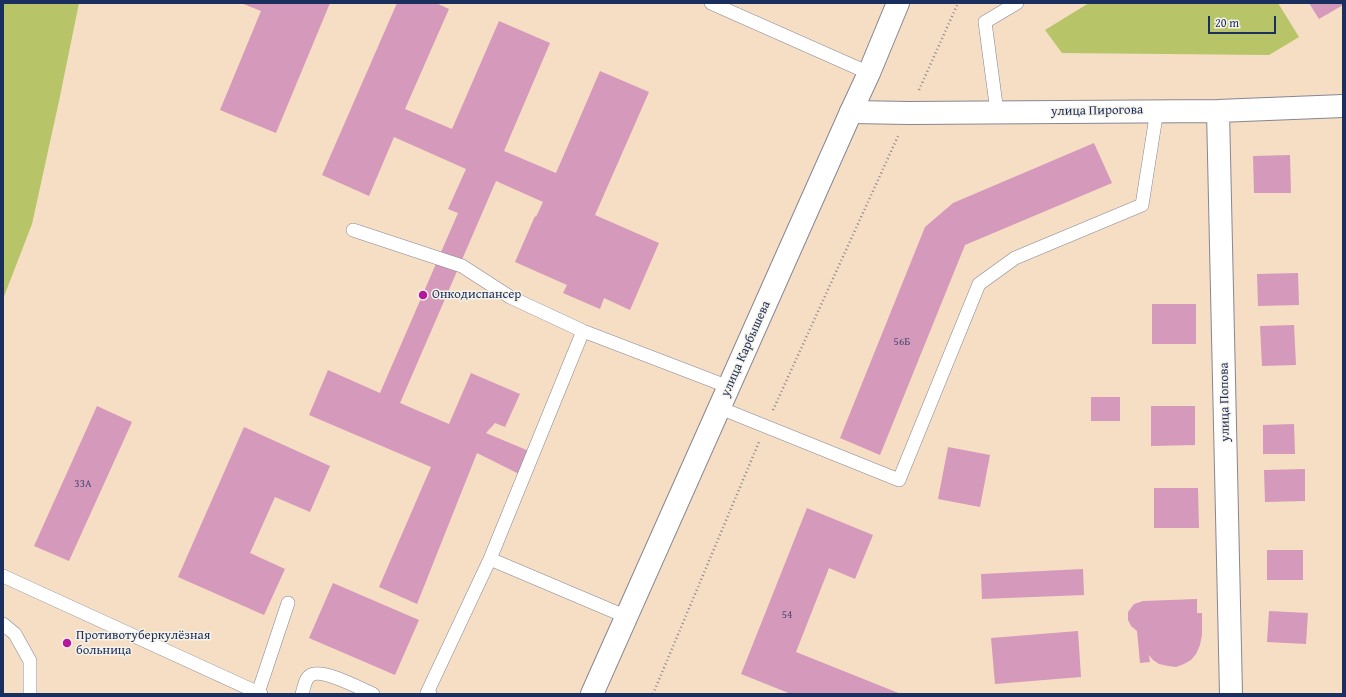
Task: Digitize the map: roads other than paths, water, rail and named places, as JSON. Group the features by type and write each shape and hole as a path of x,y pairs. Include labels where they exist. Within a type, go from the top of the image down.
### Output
{"street":[{"name":"улица Карбышева","path":"592,694 869,73 898,3"},
{"name":"улица Пирогова","path":"851,112 1218,111 1343,106"},
{"name":"улица Попова","path":"1218,111 1232,694"}],"lane":[{"path":"710,3 869,73"},
{"path":"997,112 985,22 1017,3"},
{"path":"720,408 899,480 979,284 1015,258 1142,205 1157,110"},
{"path":"353,230 462,266 510,297 583,331 729,387"},
{"path":"428,694 490,559 583,331"},
{"path":"490,559 627,617"},
{"path":"3,576 260,693 288,603"},
{"path":"3,624 15,634 30,661 30,694"},
{"path":"302,694 306,680 310,675 316,673 332,676 372,694"}],"place":[{"name":"Онкодиспансер","path":"423,295"},
{"name":"Противотуберкулёзная больница","path":"67,643"}]}
